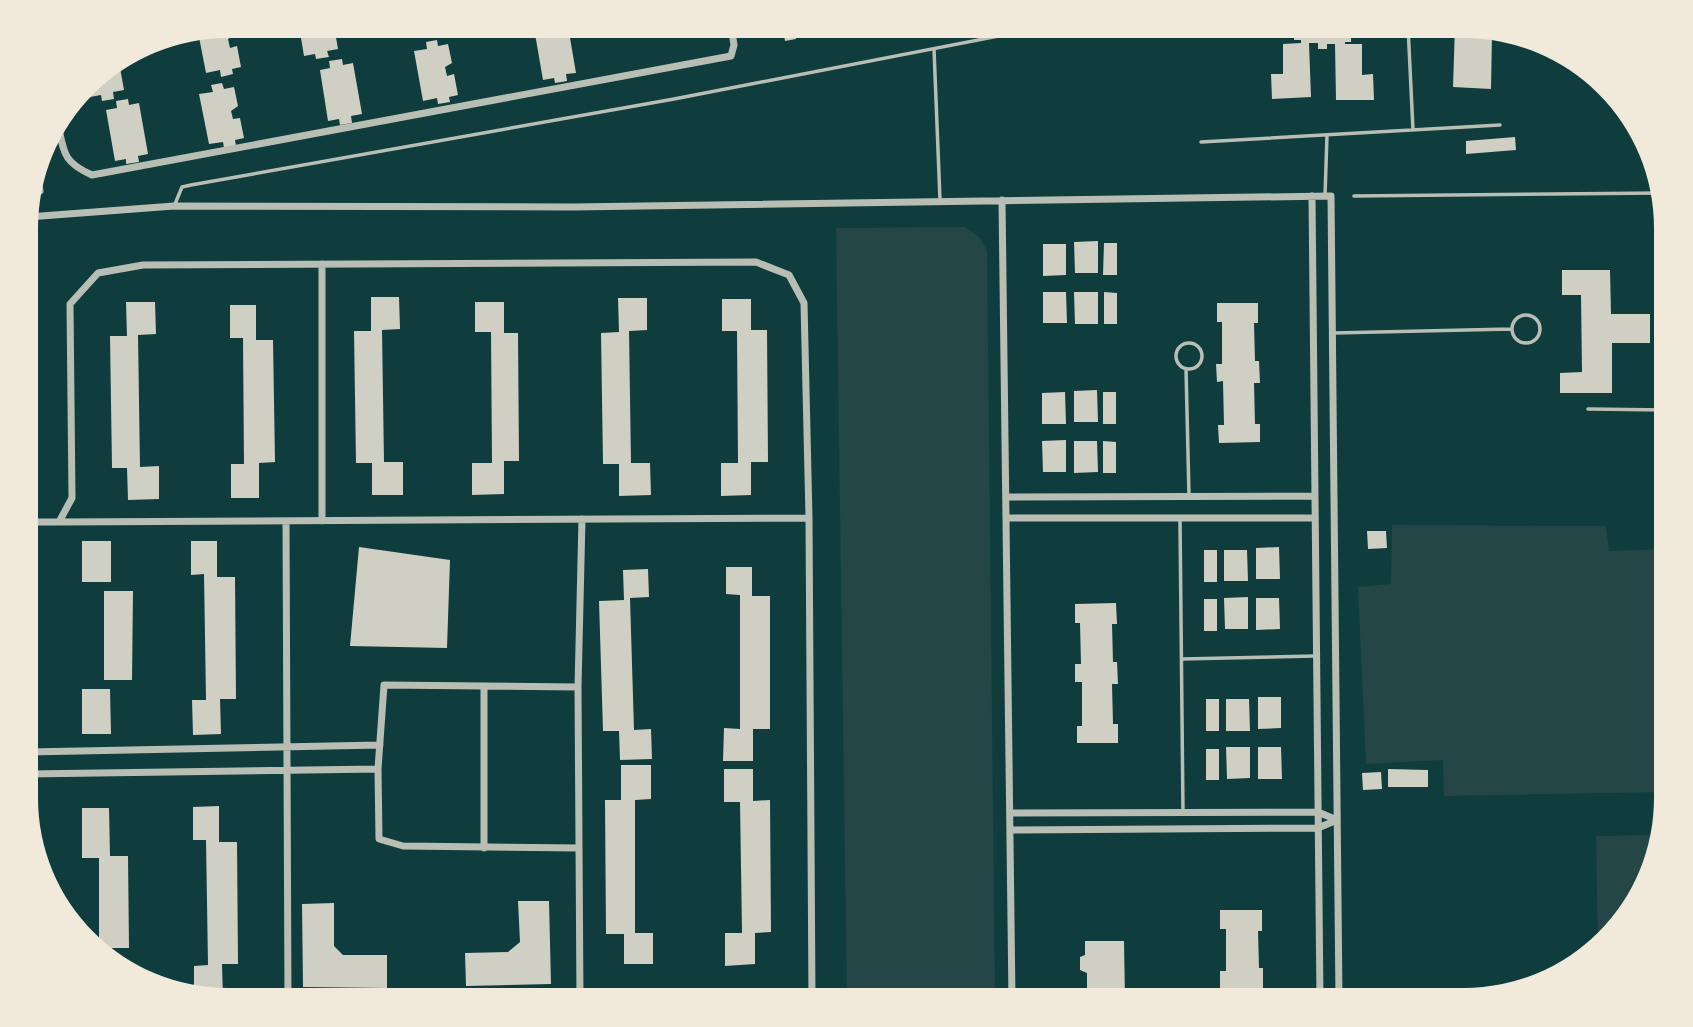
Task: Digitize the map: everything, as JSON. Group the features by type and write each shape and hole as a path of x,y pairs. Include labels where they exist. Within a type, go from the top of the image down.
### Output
{"street":[{"path":"61,139 65,157 76,168 92,175 731,56 733,38"},
{"path":"1312,196 1320,988"},
{"path":"39,216 174,206 573,207 1328,196 1333,333 1339,988"},
{"path":"1002,200 1012,988"},
{"path":"59,523 72,498 70,304 98,273 143,265 756,262 789,275 804,303 809,518 812,988"},
{"path":"322,521 323,264"},
{"path":"1006,497 1315,496"},
{"path":"38,522 809,518"},
{"path":"1006,518 1315,518"},
{"path":"580,988 578,687 582,519"},
{"path":"286,521 288,988"},
{"path":"578,687 384,685 378,769 379,839 403,846 579,848"},
{"path":"484,686 484,848"},
{"path":"38,752 380,745"},
{"path":"38,774 378,769"},
{"path":"1010,813 1318,812 1337,820"},
{"path":"1010,830 1318,828 1337,820"}],"lane":[{"path":"174,206 182,187 191,185 674,99 987,38"},
{"path":"1409,38 1413,130"},
{"path":"934,48 940,201"},
{"path":"1201,142 1500,125"},
{"path":"1327,135 1328,196"},
{"path":"1353,196 1651,193"},
{"path":"1526,314 1535,317 1540,326 1536,339 1528,343 1518,341 1511,330 1517,317 1526,314"},
{"path":"1333,333 1511,330"},
{"path":"1192,343 1202,352 1201,361 1195,368 1186,369 1179,365 1176,352 1180,345 1192,343"},
{"path":"1186,369 1189,496"},
{"path":"1588,409 1654,410"},
{"path":"1180,518 1183,812"},
{"path":"1182,659 1317,656"}],"shaded area":[{"path":"965,227 980,238 987,251 995,988 847,988 836,228"},
{"path":"1392,525 1606,526 1609,551 1654,549 1654,792 1444,796 1443,760 1366,764 1358,587 1391,584"},
{"path":"1651,835 1640,871 1629,894 1598,933 1596,836"}],"building":[{"path":"230,38 230,48 237,46 241,67 232,69 233,74 221,77 220,70 206,73 200,41"},
{"path":"301,38 336,38 338,49 327,51 329,57 316,59 315,54 304,56"},
{"path":"536,38 570,38 576,73 566,74 567,81 555,83 554,78 543,80"},
{"path":"1351,38 1351,42 1345,44 1362,44 1362,75 1373,74 1374,100 1336,100 1335,44 1327,44 1327,49 1318,49 1318,43 1309,43 1311,97 1272,99 1271,74 1283,74 1283,44 1301,43 1301,40 1294,40"},
{"path":"1455,38 1492,41 1491,89 1453,87"},
{"path":"437,40 438,46 448,44 452,63 445,67 447,76 454,74 458,95 449,97 450,102 438,104 437,98 423,101 414,51 427,49 426,42"},
{"path":"342,59 343,65 353,63 362,114 351,116 352,123 340,125 339,119 328,121 320,70 330,68 329,61"},
{"path":"121,72 124,90 113,92 114,99 102,101 101,95 92,97"},
{"path":"222,83 224,89 234,87 238,106 231,111 233,119 240,118 244,138 235,140 236,146 224,148 223,142 209,144 199,94 213,92 211,85"},
{"path":"128,99 129,105 139,103 148,154 138,156 139,162 126,164 126,159 115,161 106,110 117,108 116,101"},
{"path":"1515,137 1516,150 1466,154 1466,141"},
{"path":"1098,241 1098,273 1075,273 1074,242"},
{"path":"1104,243 1117,243 1117,275 1103,275"},
{"path":"1043,244 1066,244 1066,275 1043,276"},
{"path":"1562,270 1610,270 1611,314 1650,314 1650,343 1612,343 1612,393 1560,393 1560,373 1582,372 1581,295 1562,295"},
{"path":"1043,292 1066,292 1067,323 1043,323"},
{"path":"1074,292 1098,292 1098,324 1075,324"},
{"path":"1104,292 1117,293 1117,324 1104,324"},
{"path":"371,297 399,297 400,329 382,330 384,462 403,462 403,495 372,495 372,463 356,463 354,331 371,331"},
{"path":"618,298 647,298 647,330 629,331 631,463 650,463 651,495 619,496 619,464 603,464 601,333 619,332"},
{"path":"722,299 751,299 751,330 767,330 768,462 751,462 751,495 721,496 721,463 738,463 737,331 722,331"},
{"path":"126,302 155,302 156,334 138,335 140,467 159,466 159,499 128,500 127,468 112,468 110,336 127,336"},
{"path":"475,302 504,302 504,333 518,333 519,461 504,461 504,494 472,495 472,463 492,463 491,332 475,332"},
{"path":"1217,303 1258,303 1258,323 1254,323 1255,361 1259,361 1260,383 1254,383 1255,424 1260,424 1260,442 1219,443 1218,425 1224,425 1223,381 1217,382 1216,364 1222,364 1222,322 1217,322"},
{"path":"230,305 256,305 256,340 273,340 275,462 259,463 259,498 231,498 231,464 244,464 243,338 230,338"},
{"path":"1097,390 1098,422 1074,422 1074,391"},
{"path":"1065,392 1066,424 1042,424 1042,393"},
{"path":"1103,392 1116,392 1116,424 1103,424"},
{"path":"1066,440 1066,472 1043,472 1042,441"},
{"path":"1074,441 1097,441 1098,472 1074,473"},
{"path":"1103,441 1116,442 1116,473 1103,473"},
{"path":"1367,531 1386,531 1387,548 1368,549"},
{"path":"82,541 111,541 111,582 82,582"},
{"path":"191,541 217,541 217,577 235,577 236,699 220,699 221,734 193,735 192,700 206,700 204,574 191,575"},
{"path":"359,547 450,560 447,648 350,646"},
{"path":"1279,547 1280,579 1256,579 1256,548"},
{"path":"1204,550 1217,550 1217,582 1204,582"},
{"path":"1224,550 1247,550 1248,581 1224,581"},
{"path":"726,567 752,567 752,596 770,596 770,729 753,729 753,761 723,761 724,728 740,729 740,595 726,594"},
{"path":"648,569 649,597 630,598 634,730 651,729 652,759 620,760 619,731 603,731 599,601 624,600 623,570"},
{"path":"104,591 133,591 132,680 104,680"},
{"path":"1248,597 1248,629 1225,629 1224,598"},
{"path":"1256,598 1279,598 1280,629 1256,630"},
{"path":"1204,599 1217,599 1217,631 1204,631"},
{"path":"1116,603 1117,624 1112,624 1113,662 1117,662 1118,684 1112,684 1113,724 1118,724 1118,743 1077,743 1077,726 1082,726 1082,682 1075,682 1075,664 1081,664 1080,623 1075,623 1075,604"},
{"path":"82,689 110,689 111,734 82,734"},
{"path":"1258,697 1281,697 1281,728 1258,729"},
{"path":"1206,699 1219,699 1219,731 1206,731"},
{"path":"1226,699 1249,699 1250,731 1226,731"},
{"path":"1226,747 1250,747 1250,778 1227,779"},
{"path":"1258,747 1281,747 1282,779 1258,779"},
{"path":"1206,749 1219,749 1219,780 1206,780"},
{"path":"621,765 651,765 651,799 635,800 635,933 653,933 653,964 624,964 624,934 606,934 605,800 621,800"},
{"path":"724,769 753,769 753,801 770,800 771,932 755,933 755,964 725,966 725,933 742,933 740,802 724,802"},
{"path":"1388,769 1428,770 1428,787 1388,787"},
{"path":"1381,772 1382,789 1363,790 1362,773"},
{"path":"219,806 219,842 237,842 238,964 222,964 223,988 194,985 194,966 208,965 206,840 193,840 193,807"},
{"path":"82,808 109,808 110,856 128,856 129,948 112,948 99,937 99,858 82,858"},
{"path":"518,901 549,901 551,984 466,986 465,953 508,952 520,942"},
{"path":"334,903 334,946 343,955 387,955 387,988 303,987 302,904"},
{"path":"1220,910 1262,910 1262,931 1258,931 1259,968 1263,968 1263,988 1220,988 1220,971 1226,971 1226,929 1220,929"},
{"path":"1085,941 1124,941 1125,988 1087,988 1087,973 1080,970 1080,957 1085,955"}]}
